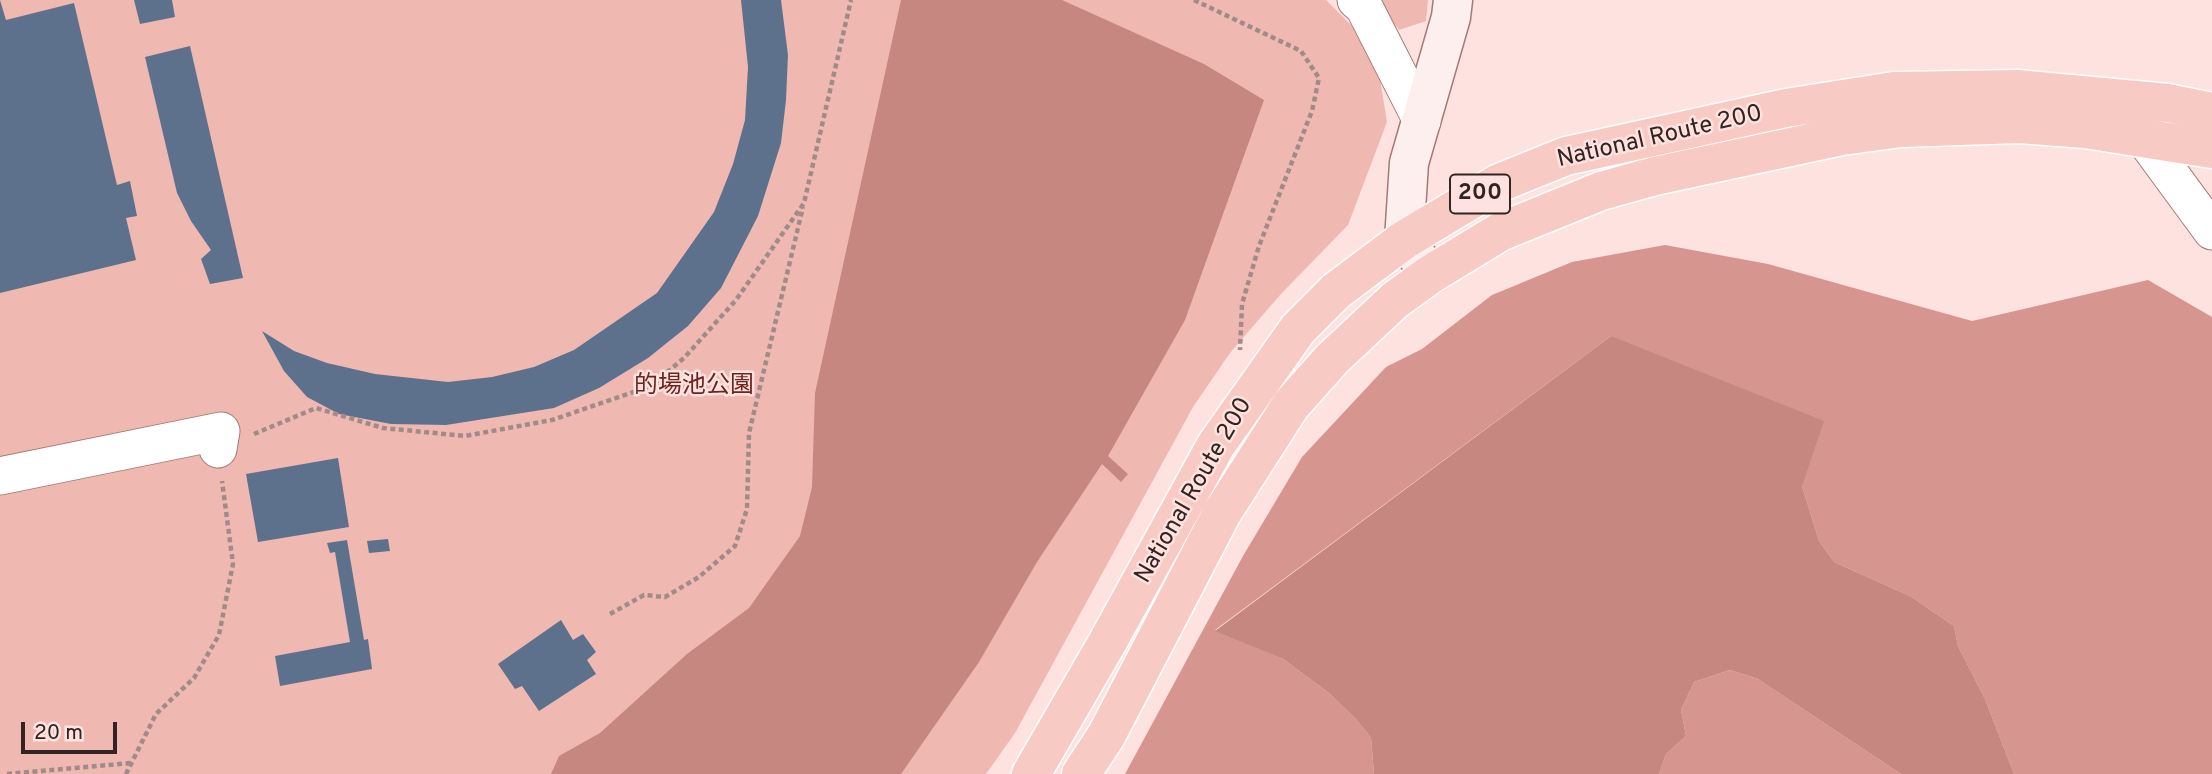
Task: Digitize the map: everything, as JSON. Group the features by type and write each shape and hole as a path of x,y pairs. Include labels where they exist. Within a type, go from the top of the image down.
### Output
{"highway":[{"name":"National Route 200","path":"1031,774 1216,445 1298,329 1336,291 1404,240 1499,183 1566,156 1786,108 1881,93 2017,89 2168,103 2212,112"},
{"name":"National Route 200","path":"1081,774 1106,736 1222,513 1291,405 1332,359 1395,300 1431,274 1500,232 1601,191 1655,176 1842,136 1964,124 2072,128 2212,149"}],"street":[{"path":"1356,0 1364,7 1422,121"},
{"path":"1431,274 1404,240 1409,163 1451,17 1453,0"},
{"path":"2143,137 2212,231"},
{"path":"0,476 221,431 218,449"}],"path":[{"path":"610,614 644,595 665,597 699,577 735,545 747,509 749,432 851,0"},
{"path":"1194,0 1301,51 1319,78 1312,111 1259,246 1242,304 1240,357"},
{"path":"126,774 156,714 194,678 219,635 233,564 218,449 316,408 383,428 465,436 552,420 651,386 684,358 736,300 804,203"},
{"path":"7,774 130,763"}],"green space":[{"name":"的場池公園","path":"0,0 1326,0 1360,34 1379,74 1387,122 1348,225 1280,295 1230,353 1193,407 1015,733 986,774 0,774"},
{"path":"1377,0 1428,0 1426,21 1399,30"}],"shaded area":[{"path":"901,0 1062,0 1204,64 1264,100 1185,320 1108,456 1128,474 1121,482 1102,464 1037,562 979,662 901,774 551,774 559,756 600,733 687,654 749,608 800,536 812,487 815,393"},
{"path":"1665,245 1768,264 1972,321 2148,280 2212,317 2212,774 2014,774 1985,699 1958,646 1954,626 1910,596 1834,562 1819,541 1802,486 1611,336 1215,630 1283,659 1329,693 1371,738 1374,774 1125,774 1243,556 1302,457 1386,367 1422,349 1492,295 1572,262"},
{"path":"1611,336 1824,421 1802,486 1819,541 1834,562 1910,596 1954,626 1958,646 1985,699 2014,774 1901,774 1758,679 1730,670 1694,682 1681,710 1686,736 1666,754 1659,774 1374,774 1371,738 1329,693 1283,659 1215,631"},
{"path":"1730,670 1758,679 1901,774 1659,774 1666,754 1686,736 1681,710 1694,682"}],"building":[{"path":"0,0 6,20 74,3 117,185 130,181 137,216 126,218 136,260 0,293"},
{"path":"134,0 172,0 175,17 140,24"},
{"path":"741,0 781,0 788,55 781,143 758,216 721,288 688,326 648,358 599,388 554,408 446,425 391,424 339,414 307,397 284,371 262,331 294,351 327,363 375,374 448,382 492,377 534,367 574,350 657,293 714,212 733,164 745,120 748,67"},
{"path":"190,46 243,278 210,284 201,259 211,250 191,221 177,193 145,57"},
{"path":"338,458 349,527 258,542 246,474"},
{"path":"388,539 390,551 369,553 367,541"},
{"path":"347,540 364,640 368,639 372,669 280,686 275,656 350,642 335,552 330,553 327,543"},
{"path":"561,620 573,640 583,634 596,652 587,660 596,674 539,711 522,686 515,689 498,664"}]}
